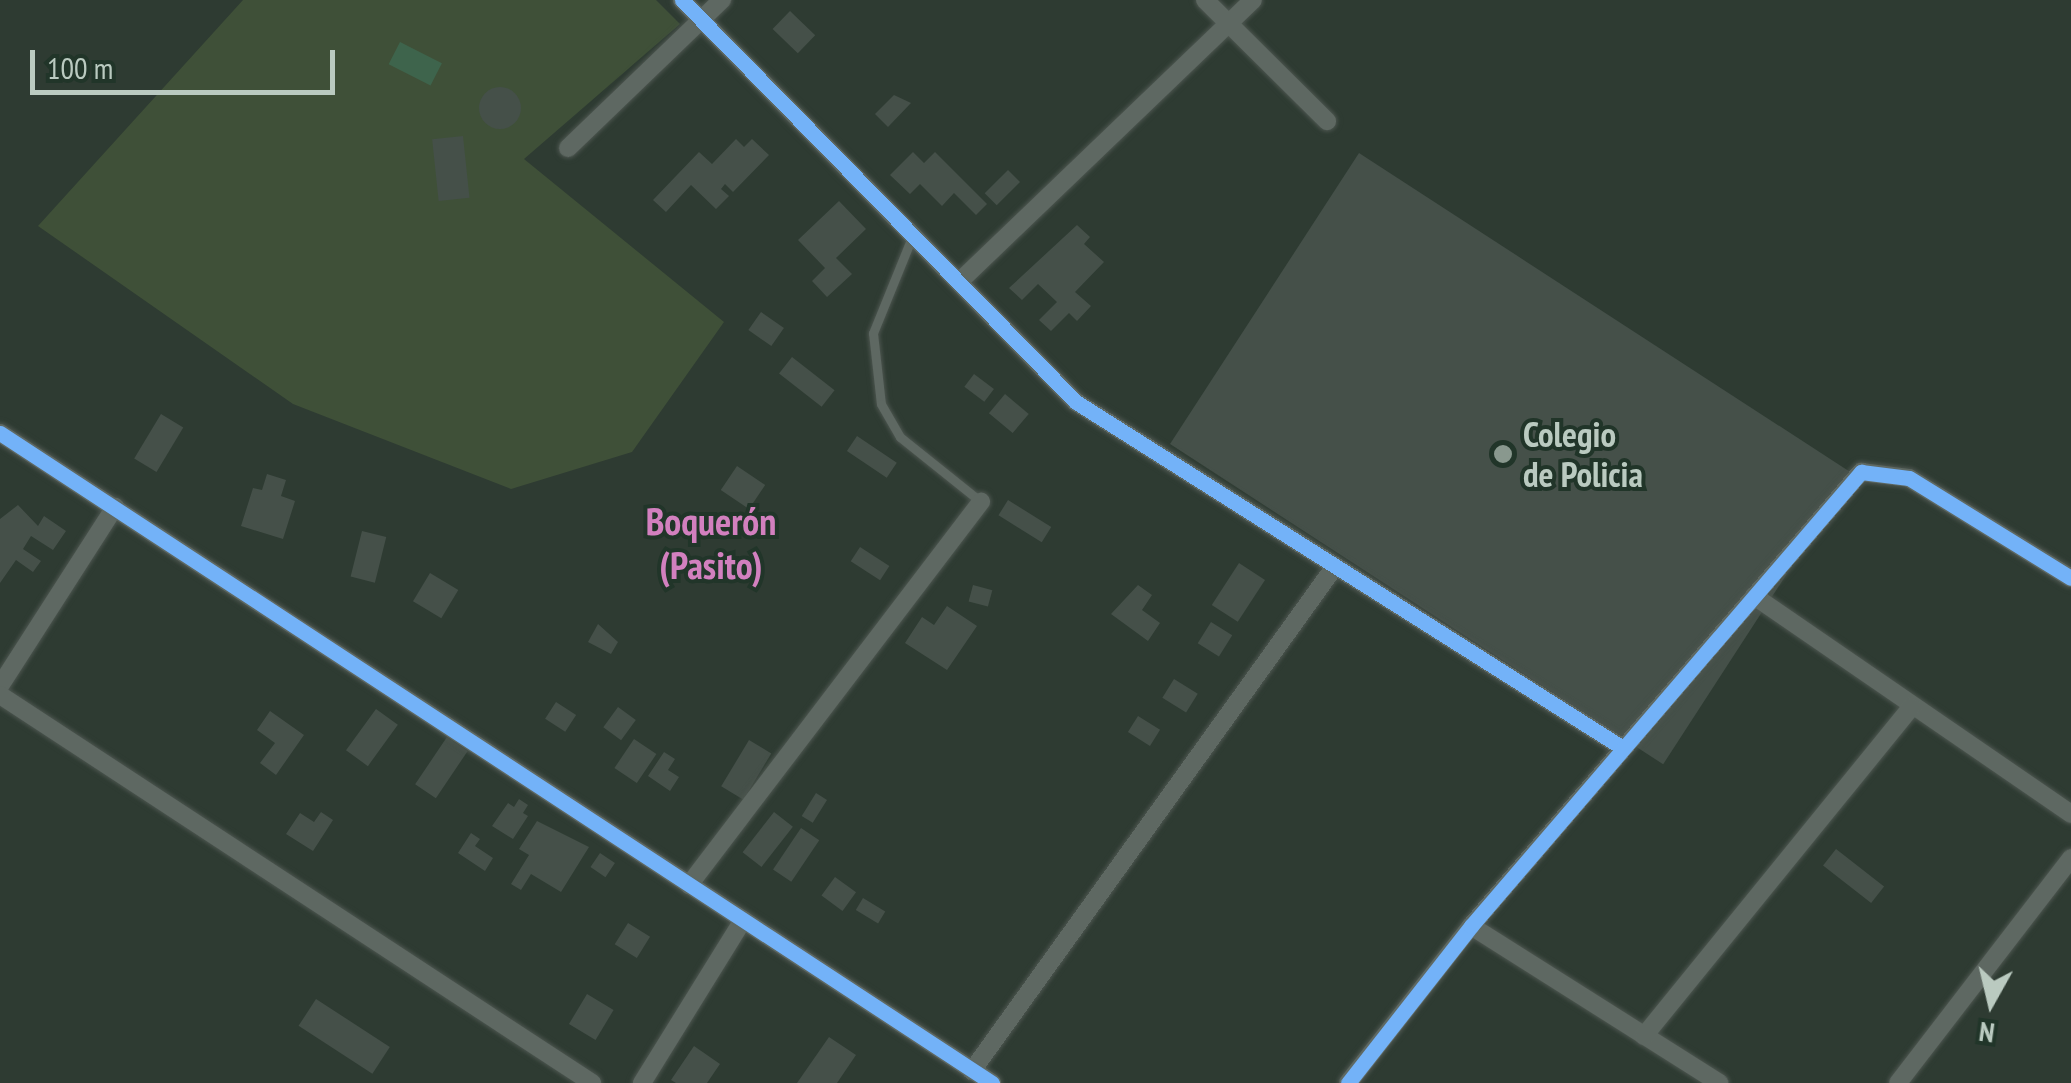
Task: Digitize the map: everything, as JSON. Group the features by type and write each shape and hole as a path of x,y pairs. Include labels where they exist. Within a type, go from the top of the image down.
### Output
{"street":[{"path":"682,0 1076,402 1333,569 1623,748"},
{"path":"568,148 722,0"},
{"path":"1205,0 1326,121"},
{"path":"959,282 1252,0"},
{"path":"0,433 992,1083"},
{"path":"1348,1083 1471,926 1862,472 1908,478 2071,578"},
{"path":"689,885 981,502"},
{"path":"0,686 115,507"},
{"path":"972,1071 1333,569"},
{"path":"1754,596 1910,707 2071,814"},
{"path":"0,695 592,1083"},
{"path":"1644,1036 1910,707"},
{"path":"1898,1083 2071,858"},
{"path":"642,1083 743,920"},
{"path":"1471,926 1718,1083"}],"lane":[{"path":"912,235 874,333 881,404 900,437 981,502"}],"shaded area":[{"path":"243,0 656,0 680,24 524,159 724,322 632,452 511,489 293,404 38,226"},
{"path":"400,42 442,63 431,86 389,64"}],"building":[{"path":"790,11 815,35 798,53 773,29"},
{"path":"500,87 515,93 521,108 515,123 500,129 485,123 479,108 485,93"},
{"path":"894,95 911,103 888,127 875,114"},
{"path":"463,136 469,198 439,201 432,139"},
{"path":"736,139 744,147 752,139 769,155 733,192 725,184 721,189 729,196 716,209 691,185 666,212 653,200 699,152 712,164"},
{"path":"913,152 924,163 935,152 987,204 976,215 954,193 942,206 920,184 910,194 890,175"},
{"name":"Colegio de Policia","path":"1359,153 1852,473 1663,764 1170,444"},
{"path":"1008,170 1020,182 997,205 985,193"},
{"path":"839,201 866,229 836,258 852,274 827,297 812,281 825,268 798,240"},
{"path":"1077,225 1090,237 1084,244 1104,262 1075,292 1091,306 1077,321 1069,313 1051,331 1039,320 1057,302 1038,284 1022,300 1009,288"},
{"path":"761,312 784,328 771,346 748,330"},
{"path":"792,357 835,390 822,407 779,374"},
{"path":"974,374 994,389 984,402 964,387"},
{"path":"1005,394 1029,414 1013,433 989,413"},
{"path":"161,414 183,427 157,472 134,459"},
{"path":"857,436 897,463 887,478 847,451"},
{"path":"737,466 765,485 749,509 721,490"},
{"path":"267,474 286,480 281,496 295,501 283,539 241,526 253,488 262,490"},
{"path":"1008,500 1051,527 1042,542 998,515"},
{"path":"18,505 38,526 44,516 66,531 53,550 31,536 23,549 41,561 33,572 16,560 0,583 0,519"},
{"path":"362,531 386,537 375,583 351,577"},
{"path":"860,547 889,566 880,580 851,561"},
{"path":"1239,563 1265,580 1238,622 1212,605"},
{"path":"430,573 458,590 441,618 413,601"},
{"path":"973,585 992,590 988,607 969,601"},
{"path":"1138,585 1152,595 1142,610 1160,623 1148,641 1111,614"},
{"path":"947,606 977,626 947,670 905,643 922,617 934,625"},
{"path":"1211,622 1232,635 1219,656 1198,643"},
{"path":"598,624 618,642 611,654 588,642"},
{"path":"1174,679 1198,694 1186,712 1162,698"},
{"path":"556,702 576,715 565,732 545,719"},
{"path":"618,707 636,720 621,740 603,727"},
{"path":"376,709 398,725 368,766 346,750"},
{"path":"270,711 304,735 276,775 260,763 275,743 257,730"},
{"path":"1138,716 1160,730 1150,746 1128,732"},
{"path":"447,737 468,751 436,798 415,784"},
{"path":"634,739 656,754 637,783 614,768"},
{"path":"749,740 771,753 743,800 721,786"},
{"path":"664,752 675,759 668,770 679,777 670,791 648,776"},
{"path":"816,793 827,800 813,823 802,816"},
{"path":"519,799 528,805 523,813 528,816 513,839 492,826 508,803 514,807"},
{"path":"321,812 333,820 313,851 286,834 300,813 314,822"},
{"path":"774,812 793,827 762,867 743,852"},
{"path":"537,821 589,847 561,892 531,874 521,890 511,884 529,855 519,849"},
{"path":"801,828 819,840 791,882 773,869"},
{"path":"471,833 480,839 475,846 493,858 485,871 458,853"},
{"path":"1836,849 1884,887 1871,903 1823,866"},
{"path":"600,853 615,863 605,877 590,867"},
{"path":"835,877 856,892 843,911 821,896"},
{"path":"863,898 885,911 878,923 856,910"},
{"path":"628,923 650,937 637,958 615,944"},
{"path":"587,994 614,1010 596,1040 569,1024"},
{"path":"316,999 390,1047 372,1074 299,1026"},
{"path":"829,1037 856,1055 837,1083 797,1083"},
{"path":"694,1046 720,1064 707,1083 676,1083 671,1080"}],"cycle path":[{"path":"682,0 1076,402 1623,748"},
{"path":"0,433 992,1083"},
{"path":"1348,1083 1471,926 1861,472 1909,478 2071,578"}],"place":[{"name":"Colegio de Policia","path":"1503,454"}],"district":[{"name":"Boquerón (Pasito)","path":"711,543"}]}
